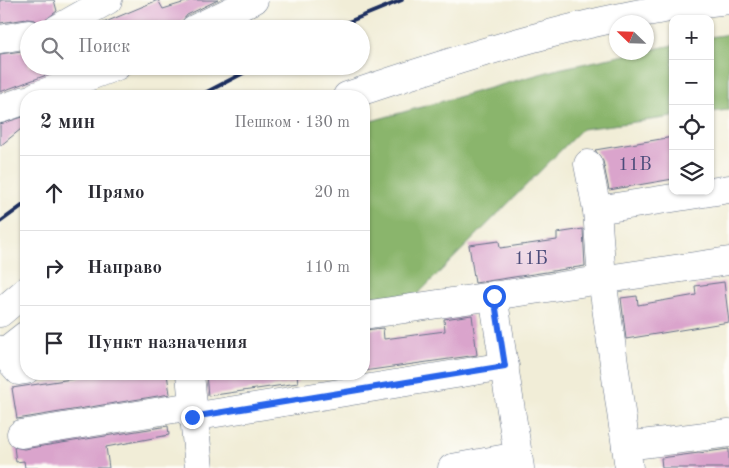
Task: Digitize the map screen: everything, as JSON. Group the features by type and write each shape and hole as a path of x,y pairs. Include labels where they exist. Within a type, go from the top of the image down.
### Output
{"main road":[{"path":"74,20 108,0"},
{"path":"213,20 254,0"},
{"path":"366,90 447,64 571,30 629,17 729,0"},
{"path":"0,40 20,36"},
{"path":"52,90 93,75"},
{"path":"0,109 20,102"},
{"path":"588,164 597,210 602,279 627,457 729,433"},
{"path":"597,210 729,189"},
{"path":"370,314 729,261"},
{"path":"0,313 20,296"},
{"path":"452,468 519,462 494,296"},
{"path":"20,340 1,351 20,371"},
{"path":"21,434 505,366"},
{"path":"190,380 199,468"}],"green space":[{"path":"729,34 729,110 714,112 714,60 714,36"},
{"path":"669,46 669,118 582,129 417,295 370,301 370,121 558,69 609,58 609,60 654,60 654,49"}],"building":[{"path":"0,0 54,0 57,11 45,20 27,19 0,23"},
{"path":"158,0 163,9 192,0 218,0 187,15 183,20 110,20"},
{"path":"20,51 20,75 46,75 0,92 0,54"},
{"path":"20,118 20,130 0,146 0,124"},
{"path":"669,138 669,180 609,190 603,161 595,150"},
{"path":"583,229 585,266 475,283 469,245 499,241 500,248 557,240 557,233"},
{"path":"724,282 729,322 626,339 621,298 637,296 638,305 696,295 695,286"},
{"path":"472,315 477,355 370,370 370,329 383,328 384,339 445,331 444,319"},
{"path":"65,380 168,380 170,394 17,419 12,388"},
{"path":"207,380 298,380 298,383 208,396"},
{"path":"168,426 169,435 106,447 109,468 25,468 24,461 16,462 14,447 24,449"},
{"path":"729,449 729,468 662,468 661,458"}],"railway":[{"path":"353,20 402,0"},
{"path":"211,90 240,75"},
{"path":"0,222 20,207"}],"route":[{"path":"192,417 505,366 494,296"}]}
